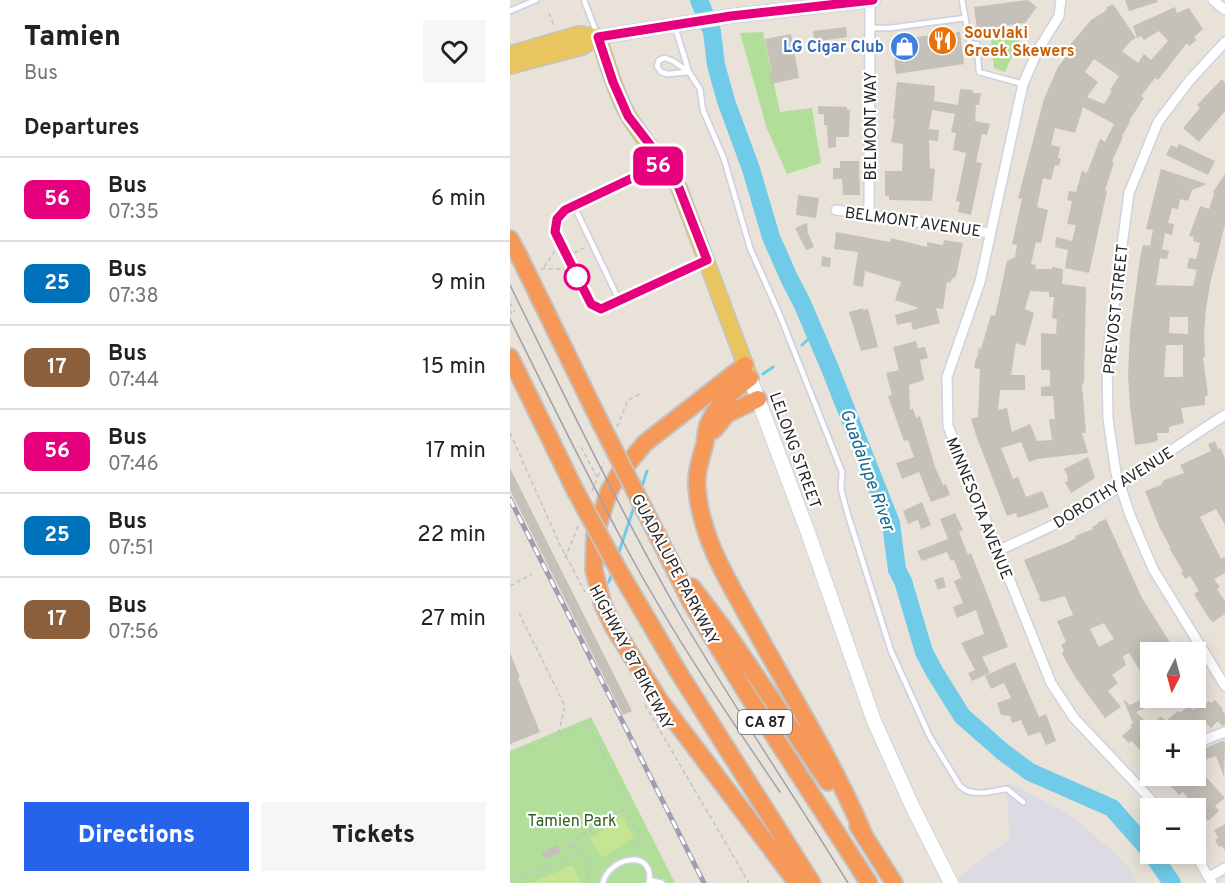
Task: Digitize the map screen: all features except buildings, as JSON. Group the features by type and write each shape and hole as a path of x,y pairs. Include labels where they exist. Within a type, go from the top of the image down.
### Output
{"highway":[{"name":"GUADALUPE PARKWAY","path":"510,239 608,429 641,503 692,604 868,883"},
{"name":"CA 87","path":"510,357 583,494 618,569 679,673 812,883"},
{"path":"747,371 715,411 707,426 697,474 702,520 744,610 848,797 864,835"},
{"path":"747,371 645,443 619,474 609,491 598,524 594,570 603,605 614,628 660,701 797,883"},
{"path":"705,443 727,414 758,399"},
{"path":"669,558 729,636 894,883"}],"main road":[{"path":"510,54 579,34 598,37 787,5 871,0"},
{"path":"510,66 582,47 598,37"},
{"name":"LELONG STREET","path":"598,37 613,82 628,116 664,163 679,188 874,721 913,808 951,883"}],"street":[{"name":"BELMONT WAY","path":"869,216 871,0"},
{"name":"MINNESOTA AVENUE","path":"1061,0 1059,16 1038,50 1023,84 980,282 947,377 948,426 1051,683 1074,718 1150,798"},
{"path":"1212,0 1225,10"},
{"name":"PREVOST STREET","path":"1225,42 1190,80 1158,122 1129,193 1107,359 1108,419 1116,473 1153,570 1225,686"},
{"name":"BELMONT AVENUE","path":"836,210 990,232"},
{"name":"DOROTHY AVENUE","path":"997,551 1054,525 1110,492 1225,415"},
{"path":"1206,739 1225,732"},
{"path":"1201,864 1210,880 1225,868"}],"lane":[{"path":"510,11 536,0"},
{"path":"584,0 598,37"},
{"path":"962,0 970,44 977,44 979,72 1023,84"},
{"path":"870,28 890,28 964,18"},
{"path":"677,24 689,72 700,88 703,110 724,159 750,248 842,472 841,489 847,512 891,651 902,676 930,737 960,786 966,792 974,793 1007,789 1023,802"},
{"path":"665,58 689,72 668,74 661,72 657,66 659,60 665,58"},
{"path":"664,163 565,210 557,219 555,232 591,304 601,309 707,260"},
{"path":"574,206 620,302"},
{"path":"603,883 606,874 627,859 644,864 649,872 649,882 662,883"}],"path":[{"path":"549,13 556,30"},
{"path":"567,256 592,244"},
{"path":"544,268 555,251"},
{"path":"510,303 513,313 510,310"},
{"path":"608,429 628,400 642,393"},
{"name":"HIGHWAY 87 BIKEWAY","path":"510,433 565,557 587,596"},
{"path":"581,447 597,478"},
{"path":"583,494 597,478 606,455"},
{"path":"565,557 578,527"},
{"path":"510,585 532,574"},
{"path":"519,613 565,706 558,735"},
{"name":"HIGHWAY 87 BIKEWAY","path":"645,705 749,883"},
{"path":"510,755 588,723 624,796 624,810 640,837 632,859"},
{"path":"572,846 579,837 624,810"},
{"path":"558,849 572,846 585,855 589,869 586,883"},
{"path":"510,882 575,855 578,849"},
{"path":"589,869 606,874"},
{"path":"586,879 603,883"}],"shaded area":[{"path":"1006,781 1070,815 1122,859 1139,883 962,883 959,876 1010,839"}],"green space":[{"path":"1027,26 1005,72 994,68 991,39 984,39 984,32"},
{"path":"763,32 780,112 812,108 821,163 787,174 767,129 740,33"},
{"name":"Tamien Park","path":"591,717 675,883 510,883 510,751"},
{"path":"622,817 634,837 602,858 589,839"},
{"path":"573,865 581,883 531,883"}],"waterway":[{"name":"Guadalupe River","path":"699,0 712,32 716,65 726,101 751,169 771,237 829,366 891,523 897,570 903,581 924,652 962,716 1003,752 1030,772 1112,808 1140,840"},
{"path":"802,345 815,333"},
{"path":"763,374 773,367"},
{"path":"641,489 647,471"},
{"path":"618,555 635,504"},
{"path":"609,582 612,572"},
{"name":"Guadalupe River","path":"1159,864 1172,883"}],"tram line":[{"path":"510,285 614,494 681,617 848,883"},
{"path":"510,319 586,471 651,592 704,679 780,792"}],"railway":[{"path":"510,499 704,883"}],"bus line":[{"name":"56","path":"671,174 679,188 707,260 620,302 601,309 591,304 555,232 557,219 565,210 664,163 628,116 613,82 598,37 731,16 873,0"}],"place":[{"name":"Souvlaki Greek Skewers","path":"943,41"},
{"name":"LG Cigar Club","path":"905,46"}]}
